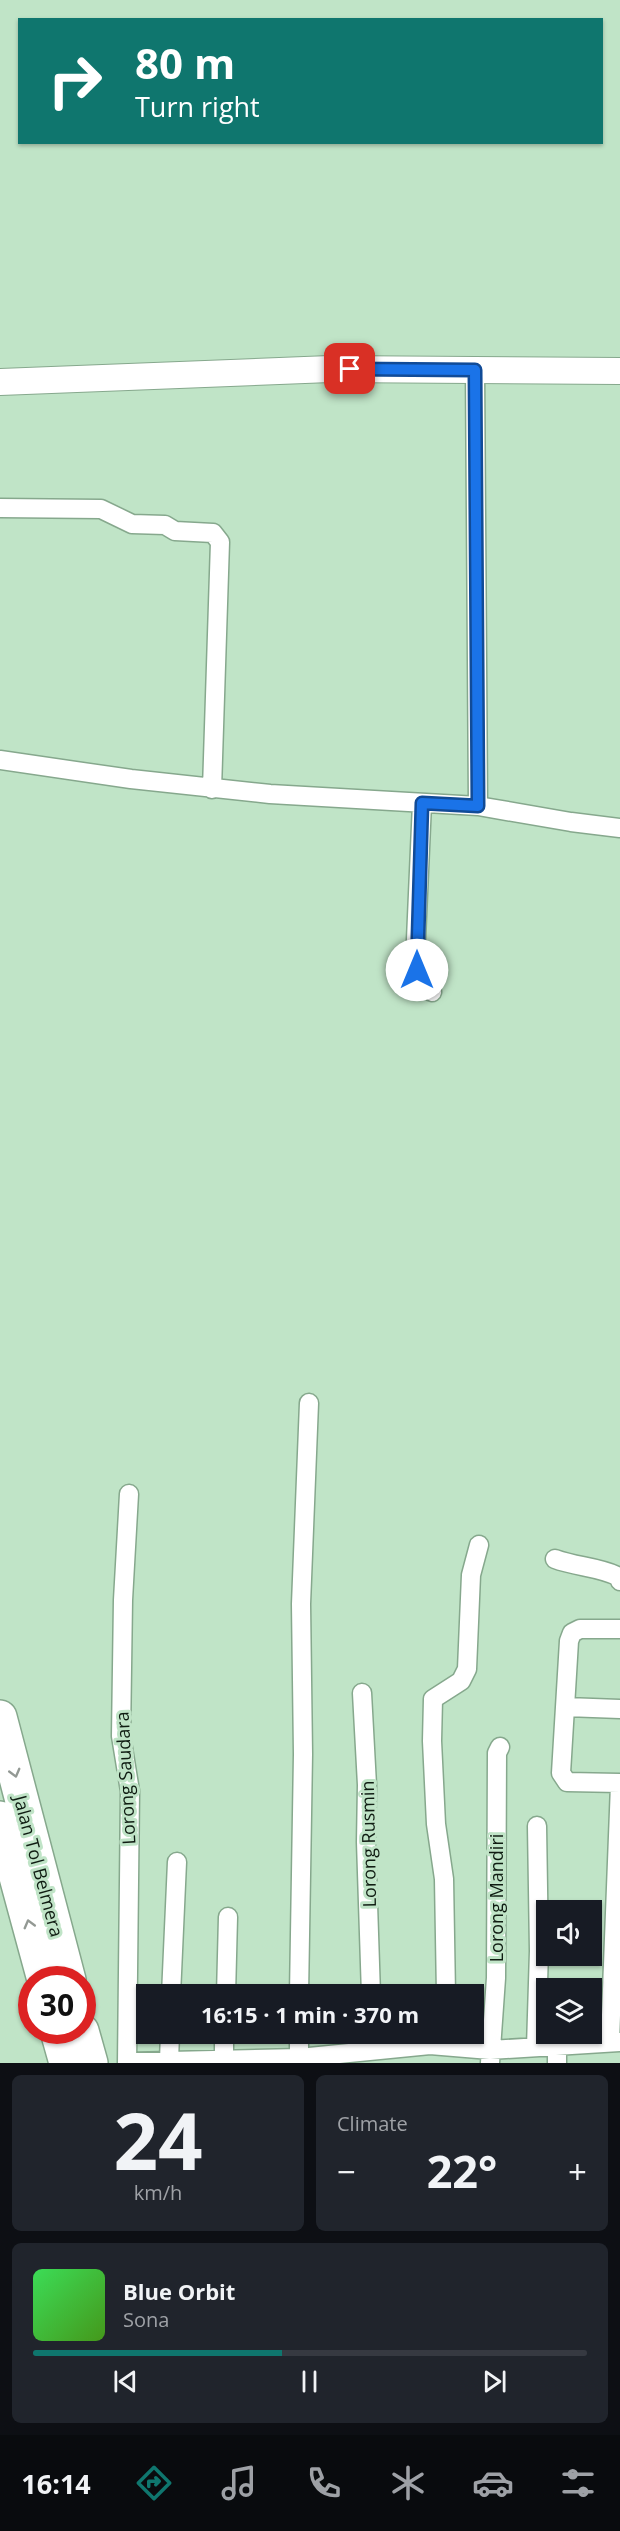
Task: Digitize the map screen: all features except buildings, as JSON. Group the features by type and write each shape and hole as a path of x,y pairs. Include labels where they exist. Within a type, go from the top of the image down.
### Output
{"highway":[{"name":"Jalan Tol Belmera","path":"0,1717 65,1966"},
{"name":"Jalan Tol Belmera","path":"0,1818 40,1966"},
{"path":"61,2044 66,2063"},
{"path":"86,2044 91,2063"}],"street":[{"path":"0,382 330,369 620,371"},
{"path":"475,370 478,806"},
{"path":"0,508 101,508 132,524 165,525 175,531 218,536 220,542 212,789"},
{"path":"0,760 212,789 478,806 620,828"},
{"path":"422,803 415,963 432,993"},
{"path":"299,1984 303,1754 301,1604 309,1403"},
{"name":"Lorong Saudara","path":"127,2062 129,1791 121,1736 123,1600 129,1494"},
{"path":"446,1984 444,1879 436,1824 432,1741 433,1699 461,1681 467,1669 471,1575 479,1545"},
{"path":"555,1559 585,1568 610,1572 619,1576 620,1581"},
{"path":"127,2062 299,2058 378,2049 446,2048 490,2056 536,2047 558,2054 615,2042 620,1784 567,1782 561,1773 569,1641 572,1633 580,1629 620,1629"},
{"name":"Lorong Rusmin","path":"362,1693 367,1785 366,1842 371,1984"},
{"path":"566,1707 620,1709"},
{"name":"Lorong Mandiri","path":"490,2056 496,1978 497,1753 500,1747"},
{"path":"536,2047 539,1951 537,1826"},
{"path":"171,1984 177,1862"},
{"path":"226,1984 228,1917"},
{"path":"169,2060 170,2044"},
{"path":"214,2060 220,2044"},
{"path":"299,2044 299,2058"}],"route":[{"path":"350,369 475,370 478,806 422,803 415,963 417,970"}]}
